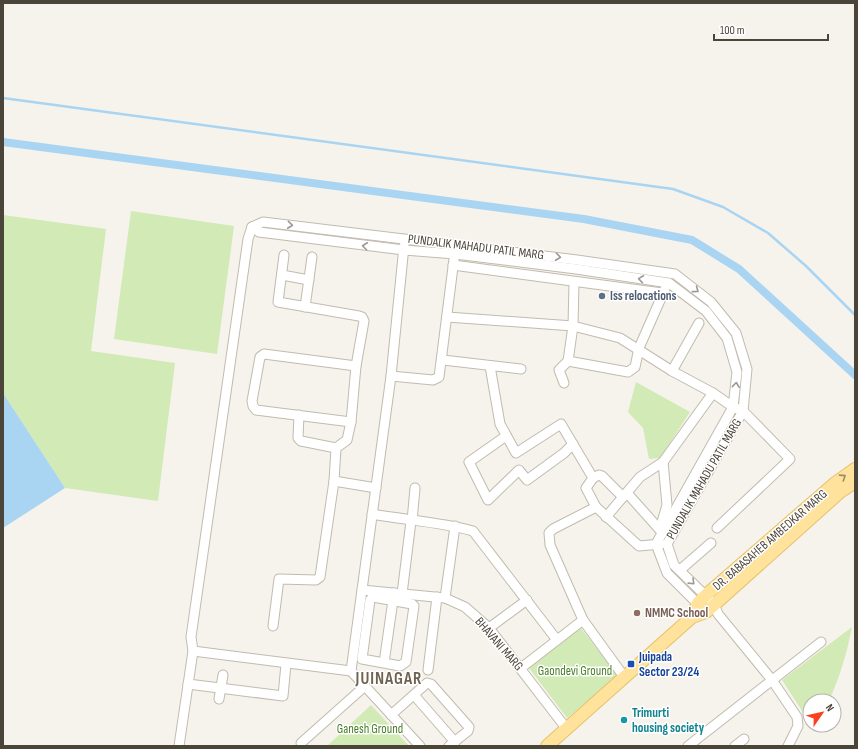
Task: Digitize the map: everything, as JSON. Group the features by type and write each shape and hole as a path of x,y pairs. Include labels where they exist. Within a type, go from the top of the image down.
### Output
{"main road":[{"name":"DR. BABASAHEB AMBEDKAR MARG","path":"709,606 834,484 855,469"},
{"name":"DR. BABASAHEB AMBEDKAR MARG","path":"547,746 692,617 709,606 840,492 855,482"}],"street":[{"name":"PUNDALIK MAHADU PATIL MARG","path":"252,227 263,222 405,238 455,250 669,283 706,311 727,338 737,372 733,407 656,544 667,573 709,606"},
{"name":"PUNDALIK MAHADU PATIL MARG","path":"252,227 259,232 404,250 455,250 577,260 675,274 711,302 736,333 747,370 743,411 667,544 674,565 680,570 709,606"},
{"path":"179,746 193,651 191,637 248,239 252,227"},
{"path":"351,671 391,376 405,238"},
{"path":"391,376 436,379 441,374 455,250"},
{"path":"284,255 278,302 362,317 364,321 356,366 351,422 347,440 336,448 301,441 298,438 299,415"},
{"path":"306,307 312,257"},
{"path":"453,265 574,282 662,292"},
{"path":"568,361 628,372 635,367 639,348 662,292 675,274"},
{"path":"282,275 309,280"},
{"path":"564,383 559,370 568,361 573,326 574,282"},
{"path":"447,318 573,326 620,338 639,348 672,371 712,393 733,407 743,411 790,459 716,528"},
{"path":"672,371 699,323"},
{"path":"351,422 256,410 252,406 260,357 264,354 356,366"},
{"path":"443,360 520,369"},
{"path":"490,366 500,424 516,454 561,424 593,478"},
{"path":"606,517 640,477 664,462 712,393"},
{"path":"506,436 469,462 488,500 519,470 527,480 574,444"},
{"path":"273,626 279,579 316,580 320,577 334,481 336,448"},
{"path":"656,544 667,505 664,462"},
{"path":"660,530 625,495 602,476 599,475 593,478 586,488 596,507 639,546 667,544"},
{"path":"334,481 376,488"},
{"path":"384,663 412,521 415,488"},
{"path":"596,507 553,529 549,533 549,538 583,620 625,678"},
{"path":"372,514 412,521 455,526 474,531 557,640"},
{"path":"428,670 455,526"},
{"path":"680,570 711,543"},
{"name":"BHAVANI MARG","path":"362,590 396,596 441,597 465,606 489,628 566,728"},
{"path":"396,596 414,606 406,662 400,666 384,663 362,659 370,600 373,597 396,596"},
{"path":"489,628 526,600"},
{"path":"709,606 772,680 797,717 798,726 788,746"},
{"path":"521,668 583,620"},
{"path":"688,746 821,642"},
{"path":"193,651 286,664 351,671 420,746"},
{"path":"188,684 283,696 286,664"},
{"path":"219,699 222,675"},
{"path":"391,715 427,683 431,684 469,726 468,731 452,744 414,695"},
{"path":"301,743 364,686"},
{"path":"735,746 744,739"}],"green space":[{"path":"131,211 234,226 217,354 114,339"},
{"path":"3,215 106,229 91,351 175,363 158,501 65,488 3,393"},
{"path":"636,382 690,412 660,458 649,459 643,428 628,412"},
{"name":"Gaondevi Ground","path":"580,627 618,676 567,718 529,668"},
{"path":"852,627 843,664 833,693 802,693 802,711 782,680"},
{"name":"Ganesh Ground","path":"371,705 409,746 327,746"}],"water":[{"path":"3,393 65,488 3,528"}],"waterway":[{"path":"3,98 673,189 723,207 768,233 806,266 855,315"},
{"path":"3,142 584,219 692,240 739,269 855,375"}],"place":[{"name":"Iss relocations","path":"602,296"},
{"name":"NMMC School","path":"637,613"},
{"name":"Juipada Sector 23/24","path":"631,664"},
{"name":"Trimurti housing society","path":"624,720"}],"district":[{"name":"JUINAGAR","path":"389,679"}]}
